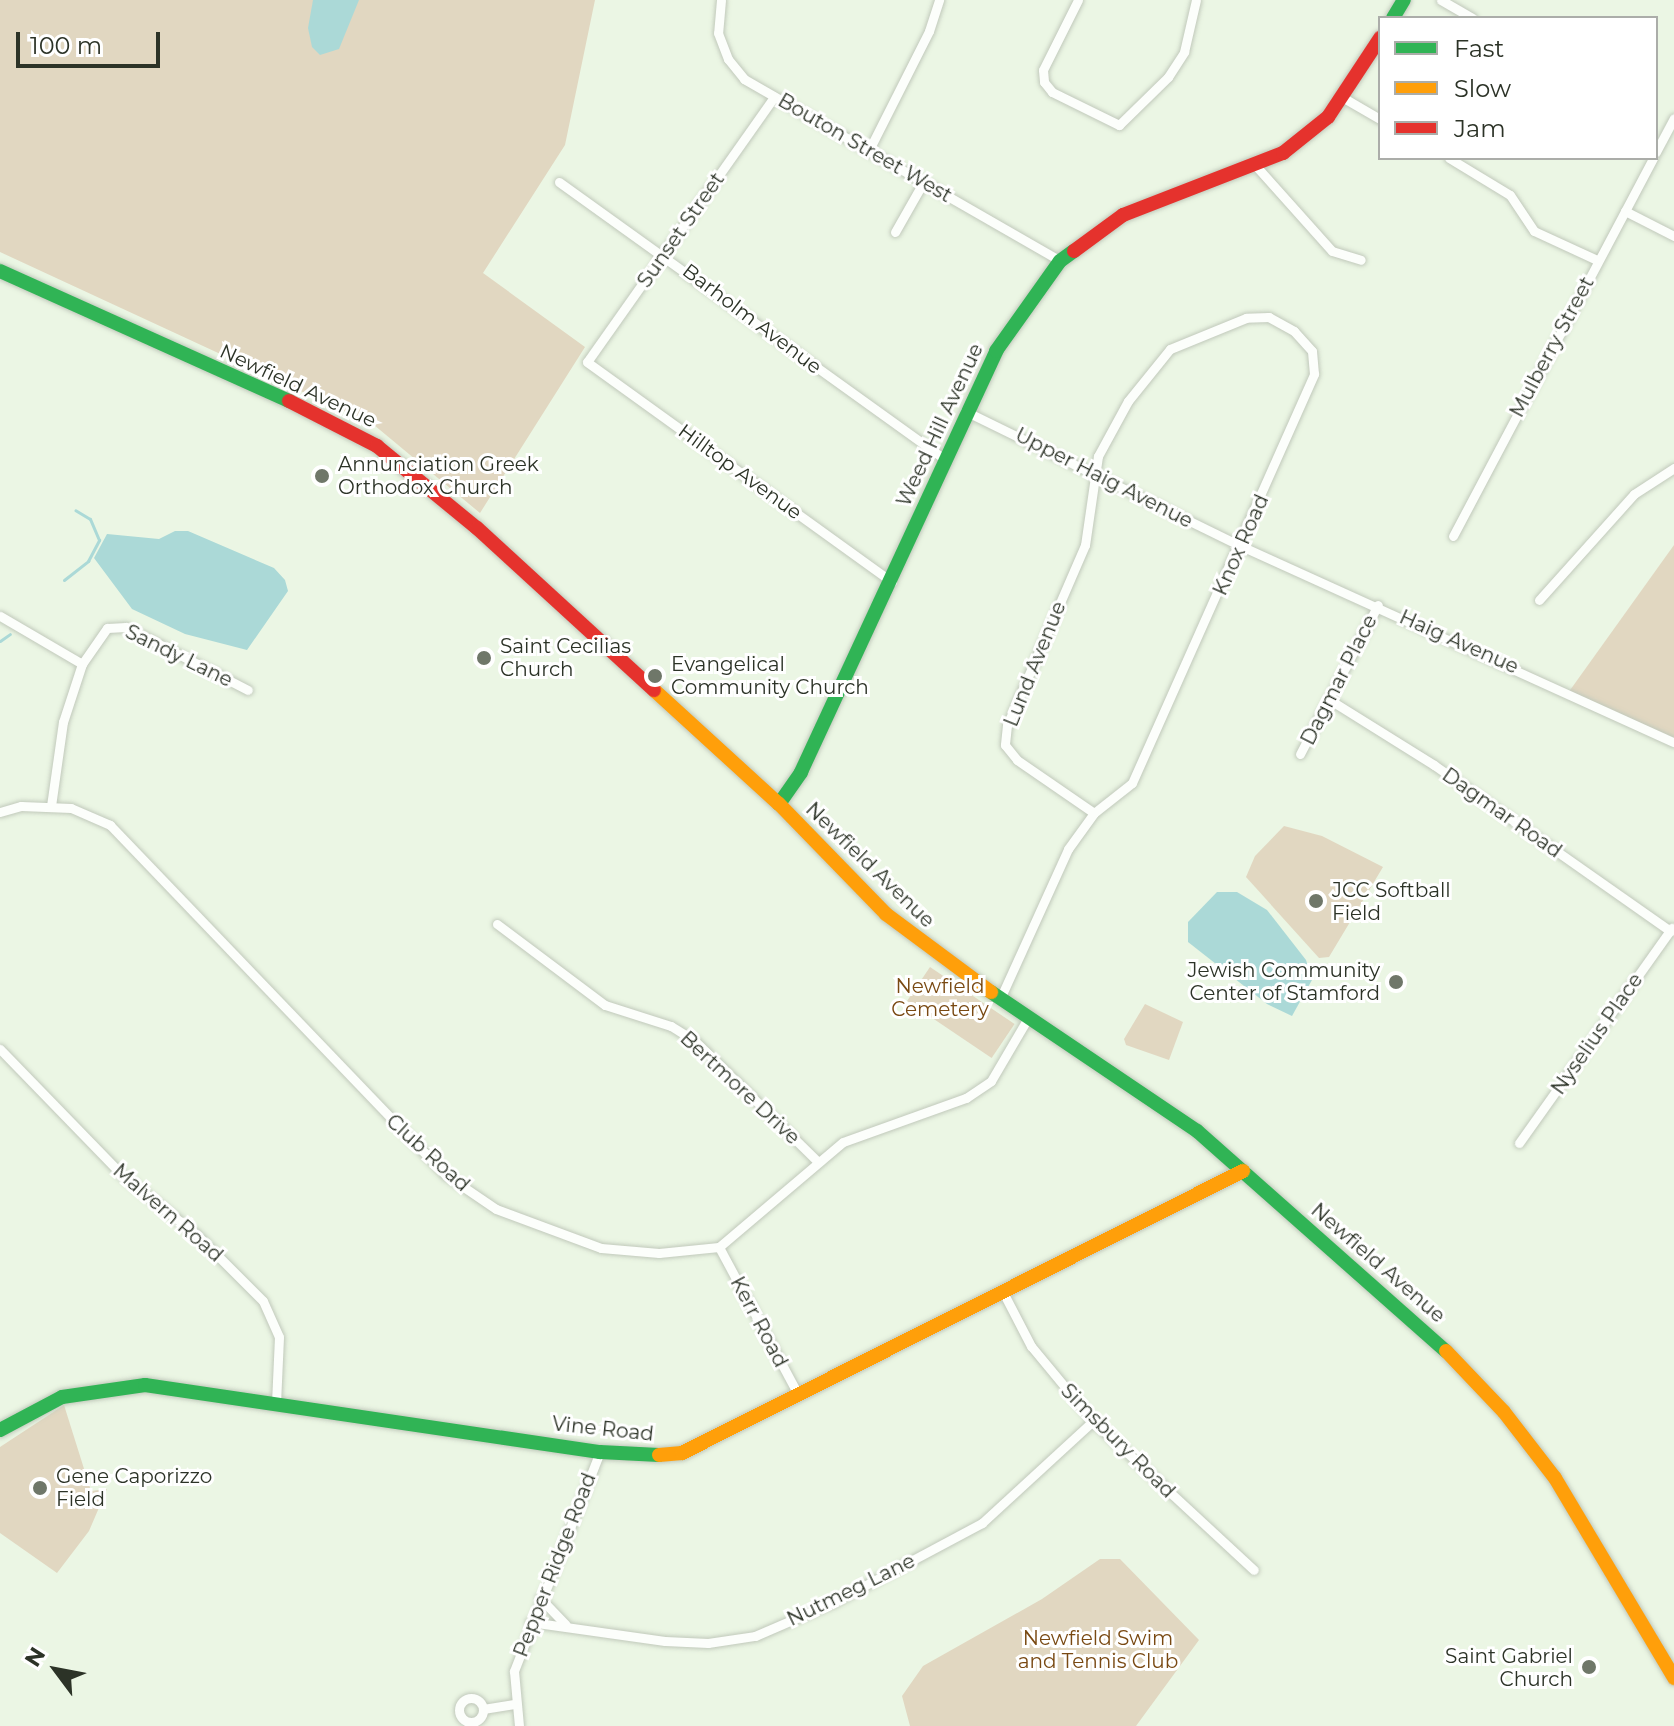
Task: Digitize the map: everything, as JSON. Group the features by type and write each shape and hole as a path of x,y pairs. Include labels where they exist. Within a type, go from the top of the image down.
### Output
{"main road":[{"name":"Weed Hill Avenue","path":"779,804 801,772 892,582 965,411 996,351 1060,261 1123,215 1256,166 1311,133 1342,97 1378,41"},
{"name":"Newfield Avenue","path":"0,271 329,419 377,446 477,528 779,804 886,914 1000,999 1140,1089 1243,1171 1437,1342 1504,1412 1555,1478 1674,1678"},
{"name":"Vine Road","path":"0,1430 62,1397 115,1386 183,1388 600,1452 639,1457 682,1453 1004,1294 1243,1171"}],"street":[{"name":"Bouton Street West","path":"721,0 718,33 728,59 744,79 1060,261"},
{"path":"869,150 929,31 939,0"},
{"path":"1078,0 1043,70 1044,82 1052,92 1119,125 1168,77 1184,52 1196,0"},
{"path":"1441,0 1469,16"},
{"name":"Sunset Street","path":"587,362 774,97"},
{"path":"1342,97 1378,118"},
{"path":"1660,133 1674,118"},
{"path":"1452,160 1510,195 1534,231 1597,260"},
{"name":"Mulberry Street","path":"1453,536 1652,160"},
{"path":"1256,166 1332,251 1361,260"},
{"path":"895,232 924,181"},
{"name":"Barholm Avenue","path":"559,182 665,254 944,459"},
{"path":"1625,211 1674,236"},
{"name":"Knox Road","path":"1000,999 1068,849 1094,813 1132,783 1241,546 1314,374 1312,351 1294,331 1269,317 1246,318 1170,349 1128,401 1098,456 1095,477"},
{"name":"Hilltop Avenue","path":"587,362 892,582"},
{"name":"Upper Haig Avenue","path":"965,411 1032,439 1095,477 1241,546"},
{"path":"1539,600 1634,494 1674,468"},
{"name":"Lund Avenue","path":"1094,813 1017,760 1005,745 1007,725 1085,545 1095,477"},
{"name":"Haig Avenue","path":"1241,546 1378,605 1674,742"},
{"name":"Dagmar Place","path":"1300,754 1378,605"},
{"path":"0,616 82,664"},
{"name":"Sandy Lane","path":"51,806 63,722 82,664 98,637 116,625 248,690"},
{"name":"Dagmar Road","path":"1330,700 1434,765 1672,928"},
{"name":"Club Road","path":"0,812 51,806 94,815 136,848 368,1098 446,1175 496,1209 601,1248 659,1253 719,1247"},
{"name":"Bertmore Drive","path":"497,924 605,1005 671,1026 695,1041 817,1161"},
{"name":"Nyselius Place","path":"1519,1143 1672,928"},
{"path":"719,1247 843,1142 966,1098 991,1081 1028,1018"},
{"name":"Malvern Road","path":"0,1049 121,1174 197,1235 263,1301 279,1337 276,1403"},
{"name":"Kerr Road","path":"719,1247 799,1396"},
{"name":"Simsbury Road","path":"1004,1294 1031,1346 1093,1421 1254,1570"},
{"name":"Nutmeg Lane","path":"530,1622 665,1641 708,1643 755,1636 834,1602 982,1523 1049,1466 1093,1421"},
{"name":"Pepper Ridge Road","path":"519,1726 513,1704 514,1671 530,1622 600,1452"},
{"path":"540,1598 566,1625"},
{"path":"483,1709 513,1704"}],"green space":[{"path":"0,0 595,0 565,145 483,273 585,347 480,513 374,425 0,252"},
{"path":"1674,545 1674,742 1568,693"},
{"name":"JCC Softball Field","path":"1284,826 1322,836 1383,867 1329,957 1319,958 1246,877 1255,856"},
{"name":"Newfield Cemetery","path":"930,967 1015,1024 992,1058 907,1001"},
{"path":"1145,1004 1183,1022 1169,1060 1126,1045 1124,1039"},
{"name":"Gene Caporizzo Field","path":"64,1405 91,1491 107,1489 89,1531 57,1573 0,1533 0,1447"},
{"name":"Newfield Swim and Tennis Club","path":"1100,1559 1120,1559 1199,1640 1136,1726 910,1726 902,1696 923,1666 1042,1599"}],"water":[{"path":"313,0 359,0 339,49 320,55 312,47 308,28"},
{"path":"175,531 188,531 274,568 285,580 288,591 247,650 185,634 132,609 94,558 107,534 159,539"},
{"path":"1217,892 1237,892 1267,910 1306,960 1312,980 1292,1016 1267,1004 1188,942 1188,922"}],"waterway":[{"path":"64,580 88,561 99,540 90,519 75,510"},
{"path":"0,641 10,634"}],"traffic: fast":[{"path":"1394,16 1404,0"},
{"path":"779,804 801,772 996,351 1060,261 1074,251"},
{"path":"0,271 289,401"},
{"path":"991,992 1197,1131 1446,1351"},
{"path":"0,1430 62,1397 145,1385 600,1452 659,1455"}],"traffic: slow":[{"path":"654,690 779,804 886,914 991,992"},
{"path":"659,1455 682,1453 1243,1171"},
{"path":"1446,1351 1504,1412 1555,1478 1674,1678"}],"traffic: jam":[{"path":"1074,251 1123,215 1283,153 1328,117 1378,41"},
{"path":"289,401 377,446 477,528 654,690"}],"place":[{"name":"Annunciation Greek Orthodox Church","path":"322,476"},
{"name":"Saint Cecilias Church","path":"484,658"},
{"name":"Evangelical Community Church","path":"655,676"},
{"name":"JCC Softball Field","path":"1316,901"},
{"name":"Jewish Community Center of Stamford","path":"1396,982"},
{"name":"Gene Caporizzo Field","path":"40,1488"},
{"name":"Saint Gabriel Church","path":"1589,1667"}]}
